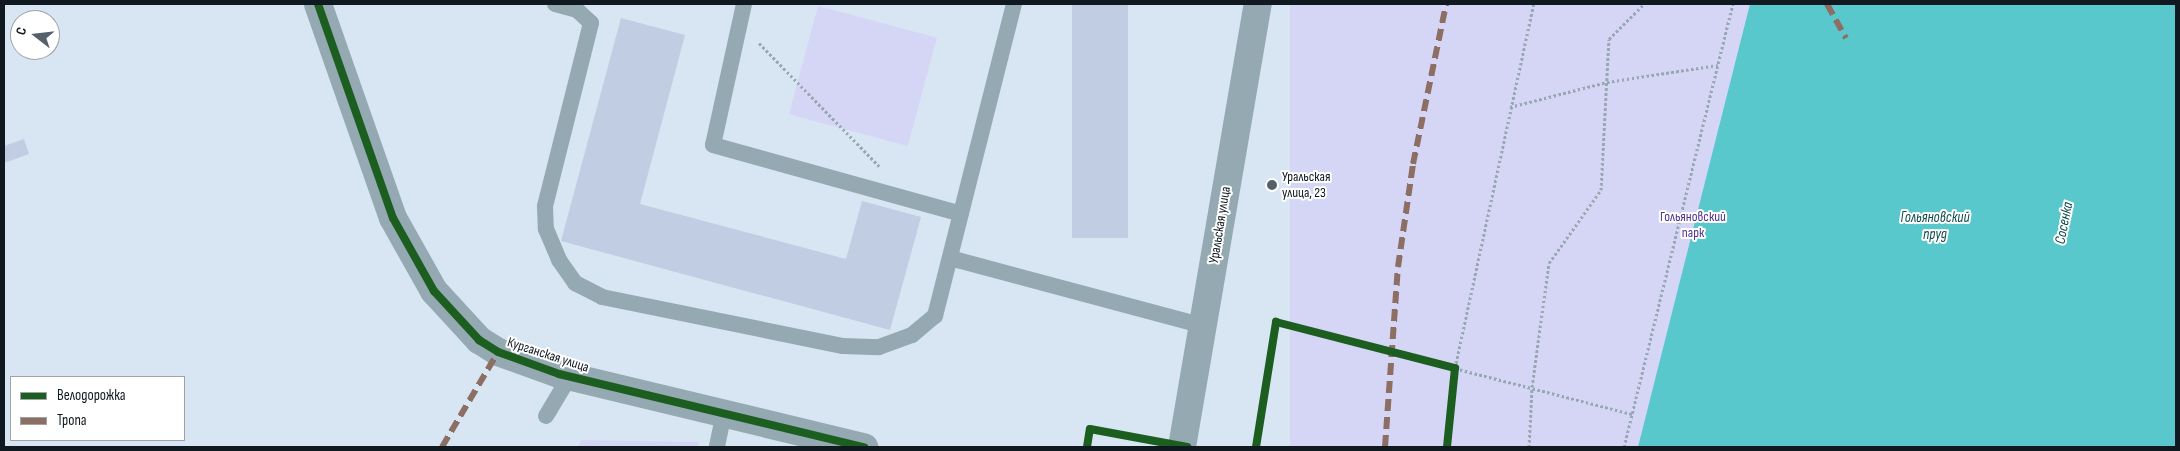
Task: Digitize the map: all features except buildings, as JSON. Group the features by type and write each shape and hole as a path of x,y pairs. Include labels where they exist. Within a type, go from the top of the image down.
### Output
{"main road":[{"name":"Уральская улица","path":"1182,447 1258,4"}],"street":[{"name":"Курганская улица","path":"318,4 390,210 434,291 454,318 498,352 570,376 864,447"}],"lane":[{"path":"555,4 577,10 592,23 545,206 546,229 559,260 575,283 602,297 843,346 879,347 912,335 935,316 1014,4"},
{"path":"744,4 742,25 713,145 961,214"},
{"path":"950,258 1203,326"},
{"path":"546,416 570,376"},
{"path":"717,446 724,414"}],"path":[{"path":"1447,447 1456,368 1510,108 1534,4"},
{"path":"1529,447 1532,387 1549,263 1601,190 1609,39 1644,4"},
{"path":"1624,447 1733,4"},
{"path":"742,25 912,201"},
{"path":"1510,108 1607,82 1718,65"},
{"path":"1276,322 1632,414"}],"green space":[{"name":"Гольяновcкий парк","path":"1290,4 2176,4 2176,447 1290,447"},
{"path":"818,6 937,38 908,146 789,114"},
{"path":"581,440 699,442 698,447 578,447"}],"water":[{"name":"Гольяновский пруд","path":"1750,4 2176,4 2176,447 1638,447"}],"marked path":[{"path":"1385,447 1398,267 1413,164 1446,4"},
{"path":"1827,4 1846,38"},
{"path":"442,447 498,352"}],"cycle path":[{"path":"318,4 393,218 434,291 479,340 498,352 559,374 864,447"},
{"path":"1256,447 1276,322 1455,368 1447,447"},
{"path":"1087,447 1090,429 1187,447"}],"place":[{"name":"Уральская улица, 23","path":"1272,185"}],"water label":[{"name":"Сосенка","path":"2064,223"}]}
